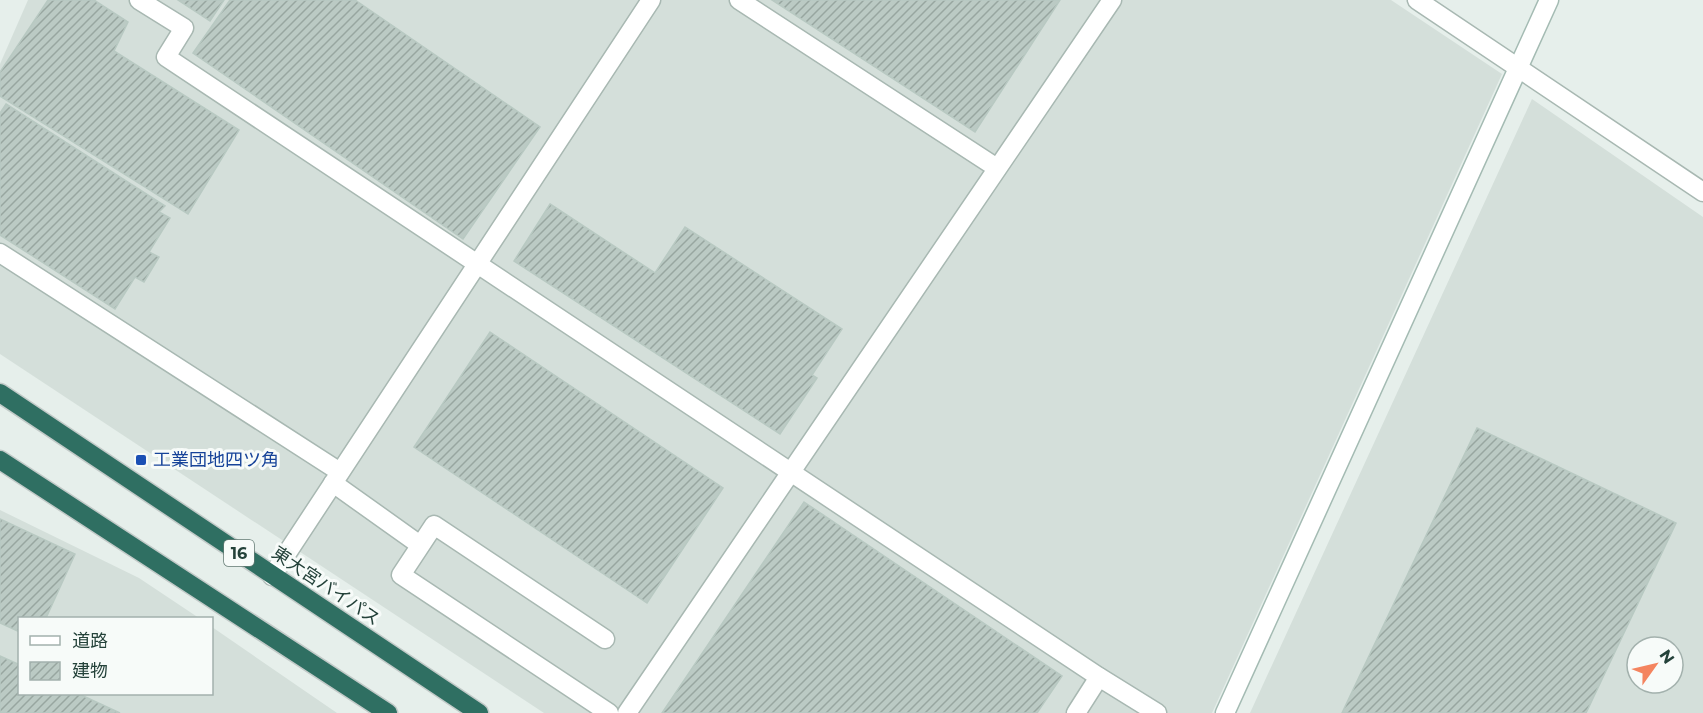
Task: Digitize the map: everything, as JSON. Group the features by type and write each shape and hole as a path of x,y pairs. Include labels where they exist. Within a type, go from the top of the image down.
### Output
{"highway":[{"name":"東大宮バイパス","path":"0,393 479,713"},
{"path":"0,460 388,713"}],"street":[{"path":"139,0 184,28 166,57 1099,677 1157,713"},
{"path":"272,576 651,0"},
{"path":"739,0 997,168"},
{"path":"627,713 1112,0"},
{"path":"1417,0 1703,192"},
{"path":"1225,713 1549,0"},
{"path":"0,253 337,478 420,545"},
{"path":"605,639 434,525 401,575 609,713"},
{"path":"1076,713 1099,677"}],"shaded area":[{"path":"28,0 1391,0 1502,74 1212,713 544,713 0,354 0,64"},
{"path":"1532,99 1703,217 1703,713 1250,713"},
{"path":"0,510 139,578 198,617 18,617 18,695 213,695 213,628 337,713 0,713"}],"building":[{"path":"48,0 94,0 128,22 114,51 239,130 188,214 0,96 0,72"},
{"path":"178,0 224,0 210,21"},
{"path":"230,0 355,0 540,127 463,239 193,53"},
{"path":"772,0 1060,0 975,132"},
{"path":"6,104 165,206 159,212 170,218 149,252 159,257 144,282 135,277 115,309 0,235 0,113"},
{"path":"550,204 655,273 685,227 842,329 812,375 817,378 780,434 514,261"},
{"path":"490,332 723,488 647,603 414,447"},
{"path":"1477,428 1676,523 1586,713 1342,713"},
{"path":"804,502 1062,676 1037,713 662,713"},
{"path":"0,519 75,554 46,617 18,617 18,631 0,623"},
{"path":"0,656 18,664 18,695 81,695 120,713 0,713"}],"place":[{"name":"工業団地四ツ角","path":"141,460"}]}
